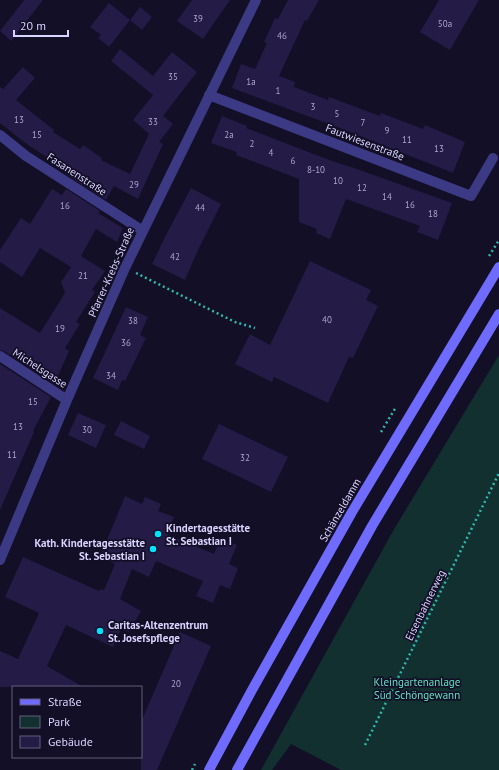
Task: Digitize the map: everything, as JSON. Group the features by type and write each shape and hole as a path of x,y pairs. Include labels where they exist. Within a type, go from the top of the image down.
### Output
{"main road":[{"name":"Schänzeldamm","path":"209,770 352,512 499,267"},
{"path":"237,770 372,526 499,314"}],"street":[{"name":"Pfarrer-Krebs-Straße","path":"0,560 67,400 125,268 256,0"},
{"name":"Fautwiesenstraße","path":"209,95 472,196 493,158"},
{"name":"Fasanenstraße","path":"0,135 26,156 143,231"},
{"name":"Michelsgasse","path":"0,356 67,400"}],"path":[{"path":"125,268 235,322 255,328"},
{"name":"Eisenbahnerweg","path":"365,744 499,473"}],"green space":[{"name":"Kleingartenanlage Süd Schöngewann","path":"499,355 499,770 341,770 291,744 272,770 261,770 393,531"}],"building":[{"path":"24,0 43,0 11,41 0,31"},
{"path":"192,0 230,0 203,39 177,21"},
{"path":"288,0 319,0 307,21 305,20 279,76 295,82 294,87 328,100 329,97 380,116 381,113 423,129 425,125 465,142 453,173 345,130 232,88 241,64 255,69 267,43 264,42 275,18 278,19"},
{"path":"439,0 479,0 450,50 420,32"},
{"path":"109,3 130,20 109,47 98,38 101,35 90,27"},
{"path":"140,7 152,17 142,30 130,20"},
{"path":"120,49 153,76 172,52 197,72 163,116 173,124 159,142 163,144 138,199 114,186 106,200 73,179 63,171 64,168 28,145 0,123 0,87 3,89 23,67 35,78 16,100 54,130 53,132 80,149 83,145 102,158 101,160 130,174 149,134 133,120 153,95 111,61"},
{"path":"222,116 247,126 246,128 332,161 452,203 438,240 417,232 420,226 346,199 330,239 316,233 317,229 299,222 299,179 236,155 237,152 211,143"},
{"path":"191,188 221,204 185,280 152,264"},
{"path":"52,189 62,195 66,189 100,211 98,213 123,228 117,242 96,229 81,256 105,271 92,290 95,292 76,322 80,324 65,348 69,351 57,378 50,381 4,351 0,350 0,308 40,333 65,293 61,282 71,267 40,248 22,277 0,262 0,250 21,218 30,224"},
{"path":"310,261 371,290 366,300 378,306 353,358 349,357 328,403 274,377 272,382 235,364 250,334 270,345"},
{"path":"126,307 148,317 140,335 146,338 125,381 122,380 118,390 93,378"},
{"path":"0,364 51,397 33,431 34,432 0,510"},
{"path":"78,413 106,425 96,448 68,435"},
{"path":"121,421 150,436 144,449 114,435"},
{"path":"219,424 288,457 271,492 202,459"},
{"path":"125,496 142,504 145,497 161,504 158,511 174,517 167,534 214,554 221,538 237,545 229,564 238,568 230,589 220,585 213,603 196,596 203,581 156,561 149,577 132,569 120,599 141,611 129,632 121,629 113,647 66,625 47,666 81,686 0,687 0,651 18,659 39,613 5,597 23,557 99,591 101,589 104,590 115,564 100,557"},
{"path":"180,632 211,646 157,770 141,770 142,720"}],"place":[{"name":"Kindertagesstätte St. Sebastian I","path":"158,534"},
{"name":"Kath. Kindertagesstätte St. Sebastian I","path":"153,549"},
{"name":"Caritas-Altenzentrum St. Josefspflege","path":"100,631"}]}
